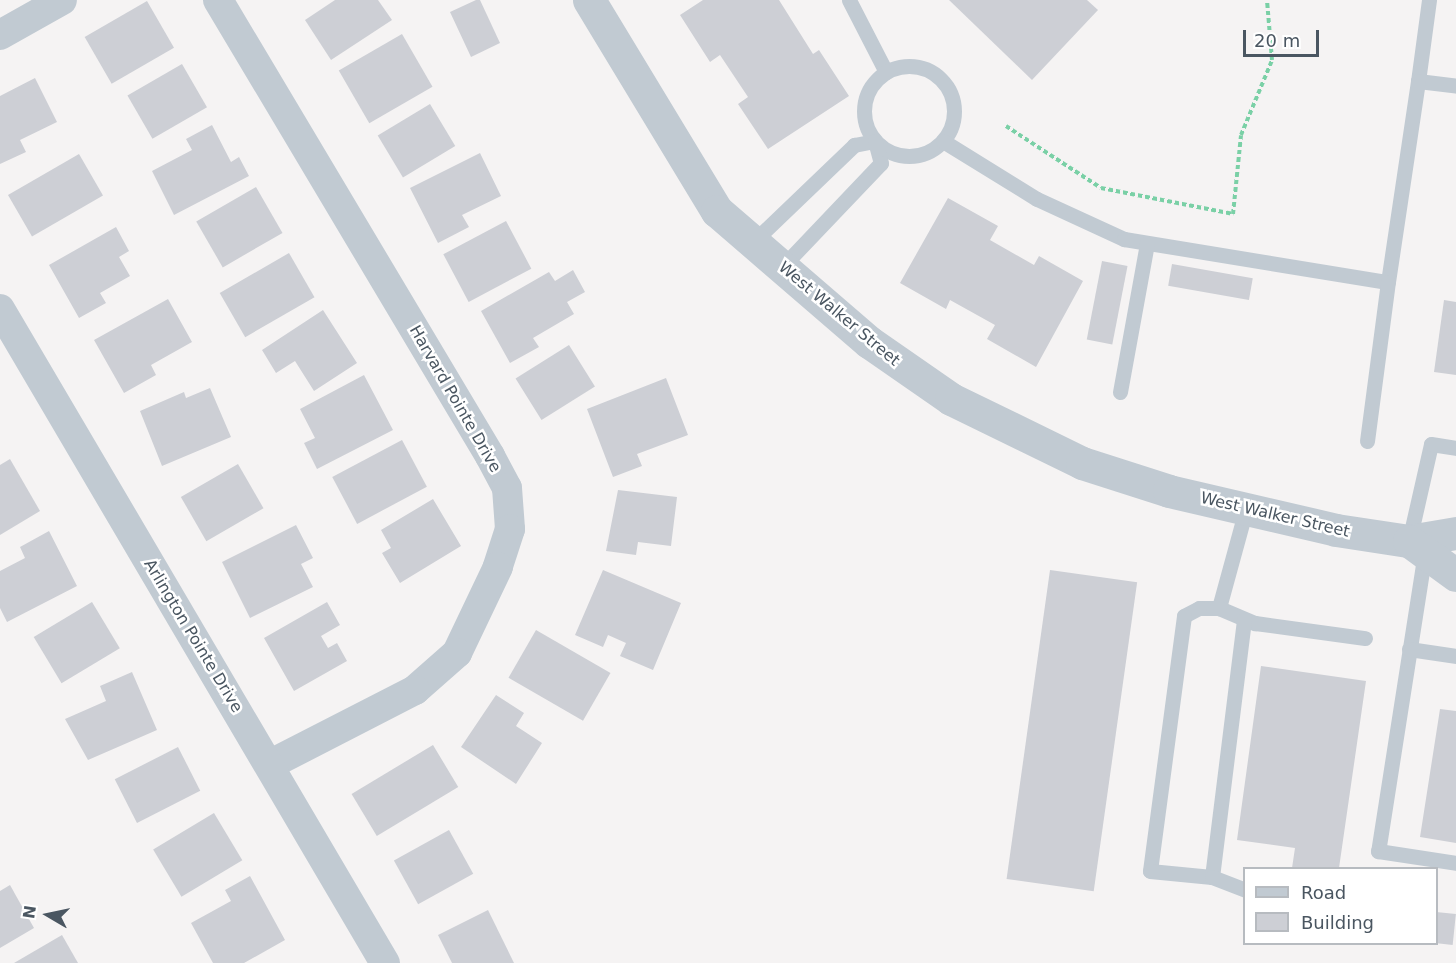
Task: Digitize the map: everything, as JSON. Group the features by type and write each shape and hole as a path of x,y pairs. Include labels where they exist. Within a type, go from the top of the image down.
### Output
{"street":[{"path":"0,36 62,0"},
{"name":"Harvard Pointe Drive","path":"218,0 490,456 507,488 510,529 498,567 457,653 415,690 268,765"},
{"name":"West Walker Street","path":"589,0 717,211 869,342 994,423 1082,463 1246,509 1417,547 1456,575"},
{"name":"Arlington Pointe Drive","path":"0,309 385,963"},
{"name":"West Walker Street","path":"1417,547 1456,533"}],"lane":[{"path":"849,0 886,72"},
{"path":"1367,441 1429,0"},
{"path":"754,241 854,145 876,141 894,153 916,156 943,141 954,115 948,88 927,69 913,66 886,72 872,86 864,104 864,118 876,141 881,163 782,267"},
{"path":"1418,81 1456,86"},
{"path":"943,141 1037,199 1124,239 1388,282"},
{"path":"1120,392 1147,243"},
{"path":"1456,447 1431,444 1417,547 1409,649 1378,851 1456,863"},
{"path":"1220,608 1246,509"},
{"path":"1243,888 1212,877 1150,871 1184,616 1199,608 1220,608 1244,620 1365,638"},
{"path":"1212,877 1244,620"},
{"path":"1409,649 1456,656"}],"path":[{"path":"1006,126 1101,188 1233,214 1240,135 1272,60 1267,0"}],"building":[{"path":"335,0 378,0 392,20 331,60 305,20"},
{"path":"480,0 500,43 471,57 450,12"},
{"path":"703,0 779,0 813,54 819,50 849,96 768,149 738,104 748,97 720,55 710,62 680,15"},
{"path":"949,0 1087,0 1098,10 1032,80"},
{"path":"147,1 174,48 112,84 85,37"},
{"path":"402,34 432,87 369,123 339,70"},
{"path":"182,64 207,107 152,139 127,96"},
{"path":"35,78 57,122 20,140 26,152 0,164 0,96"},
{"path":"430,104 455,146 403,177 378,135"},
{"path":"212,125 231,162 239,157 249,176 174,215 152,171 192,150 186,139"},
{"path":"480,153 501,196 462,215 469,227 438,243 410,188"},
{"path":"79,154 103,196 32,237 8,195"},
{"path":"256,187 282,233 223,267 196,222"},
{"path":"948,198 998,226 990,240 1034,265 1039,256 1083,281 1036,367 987,339 995,325 950,300 946,309 900,283"},
{"path":"506,221 531,269 469,302 443,254"},
{"path":"116,227 129,251 119,257 130,276 100,293 106,303 79,318 49,265"},
{"path":"289,253 314,297 245,337 220,293"},
{"path":"1102,261 1128,266 1112,344 1087,340"},
{"path":"1172,264 1253,278 1249,300 1168,286"},
{"path":"573,270 585,292 567,302 574,314 533,338 539,347 510,363 481,311 549,272 555,281"},
{"path":"168,299 192,342 151,365 156,375 124,393 94,340"},
{"path":"1444,300 1456,302 1456,375 1434,372"},
{"path":"323,310 357,363 314,391 295,361 276,373 262,350"},
{"path":"569,345 595,387 542,420 516,378"},
{"path":"364,375 393,430 317,469 304,443 315,438 300,409"},
{"path":"666,378 688,435 637,454 642,466 613,477 587,409"},
{"path":"210,388 231,437 162,466 140,411 184,392 186,398"},
{"path":"402,440 427,487 357,524 332,477"},
{"path":"10,459 40,511 0,535 0,465"},
{"path":"238,464 264,508 206,541 181,497"},
{"path":"618,490 677,497 671,546 638,542 636,555 606,551"},
{"path":"433,499 461,546 400,583 382,553 391,548 381,530"},
{"path":"296,525 313,558 301,564 313,587 250,618 222,562"},
{"path":"49,531 77,586 7,622 0,608 0,571 25,558 20,547"},
{"path":"603,570 681,603 653,670 620,656 626,643 608,635 603,647 575,635"},
{"path":"1050,570 1137,582 1094,891 1007,879"},
{"path":"92,602 120,648 62,683 34,637"},
{"path":"327,602 340,625 321,636 328,648 337,643 347,661 294,691 264,638"},
{"path":"536,630 610,673 583,721 508,678"},
{"path":"1261,666 1366,681 1339,867 1292,867 1295,848 1237,840"},
{"path":"132,672 157,730 88,760 65,719 106,701 100,686"},
{"path":"496,695 524,713 516,726 542,743 516,784 461,747"},
{"path":"1440,709 1456,711 1456,843 1420,837"},
{"path":"433,745 458,787 377,836 352,794"},
{"path":"178,747 200,791 137,823 115,779"},
{"path":"214,813 242,860 181,897 153,850"},
{"path":"449,830 473,874 418,904 394,861"},
{"path":"250,876 285,940 244,963 213,963 191,923 231,901 225,890"},
{"path":"10,885 34,928 0,948 0,891"},
{"path":"488,910 514,963 452,963 438,935"},
{"path":"1438,912 1456,914 1453,945 1438,943"},
{"path":"62,935 78,963 14,963"}]}
